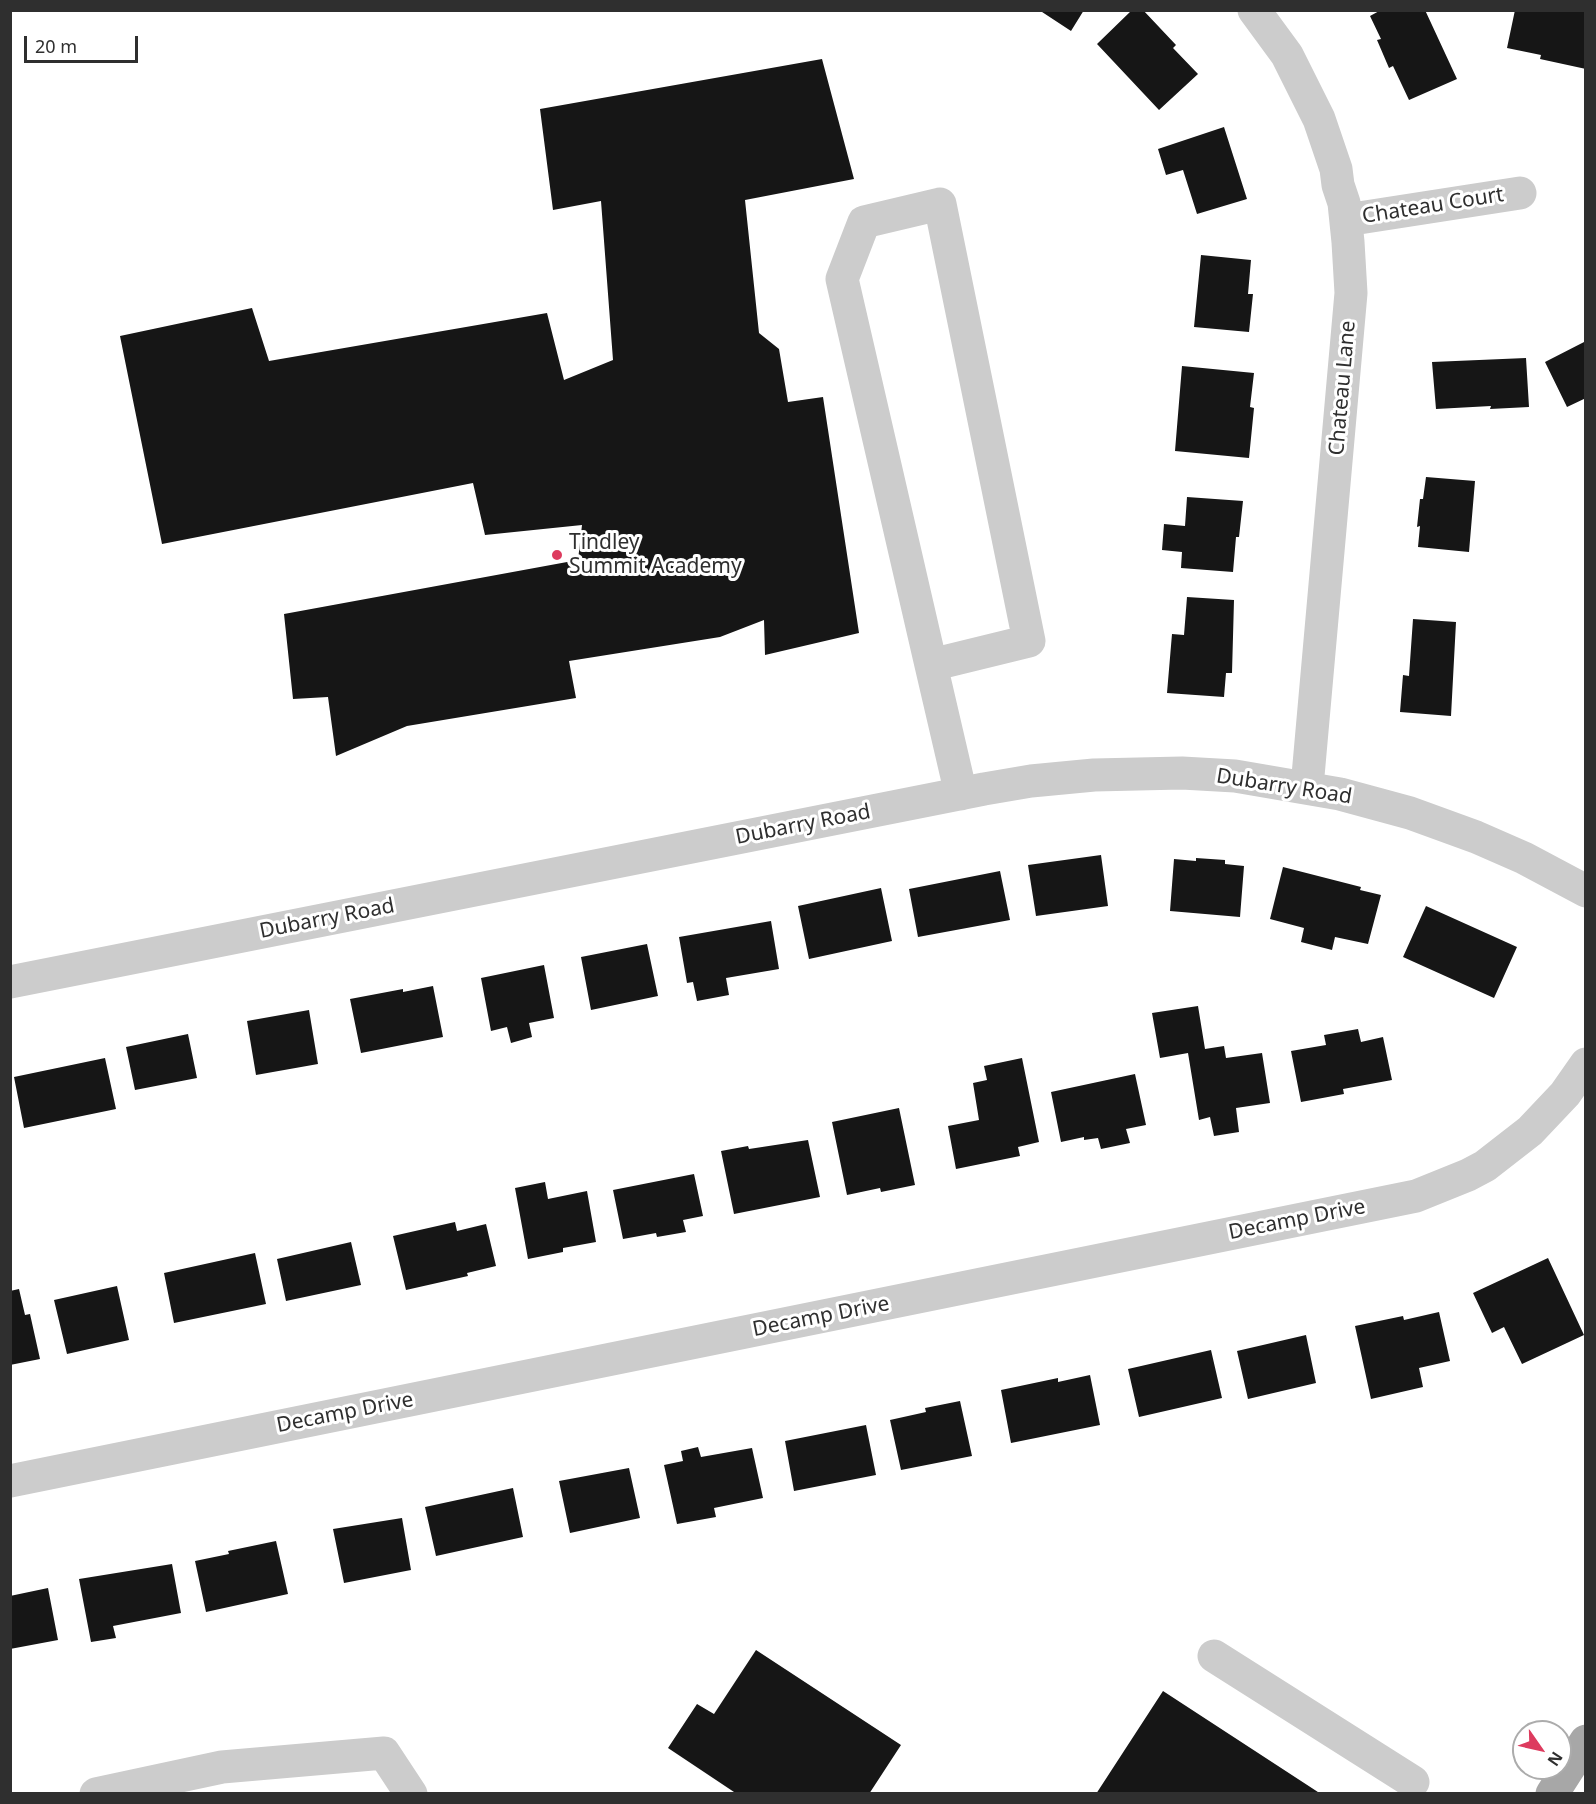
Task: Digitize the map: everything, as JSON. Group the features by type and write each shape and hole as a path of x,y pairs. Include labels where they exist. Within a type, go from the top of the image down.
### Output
{"main road":[{"path":"1552,1794 1586,1741"}],"street":[{"name":"Chateau Lane","path":"1254,10 1287,55 1319,119 1336,169 1346,220 1351,293 1307,787"},
{"name":"Chateau Court","path":"1346,220 1520,193"},
{"path":"931,665 1029,641 940,204 864,222 842,279 931,665 961,794"},
{"name":"Dubarry Road","path":"10,981 961,794 1031,781 1094,775 1147,772 1235,776 1307,787 1358,798 1444,824 1524,858 1586,891"},
{"name":"Decamp Drive","path":"10,1481 1416,1196 1468,1175 1494,1159 1530,1131 1551,1110 1586,1064"},
{"path":"1214,1656 1417,1790"},
{"path":"96,1794 222,1767 384,1753 411,1794"}],"building":[{"path":"1039,10 1084,10 1071,31"},
{"path":"1132,10 1143,10 1176,45 1173,48 1198,74 1159,110 1097,44"},
{"path":"1381,10 1425,10 1457,79 1409,100 1393,66 1389,68 1377,40 1381,39 1370,16"},
{"path":"1515,10 1586,11 1586,69 1540,59 1541,55 1507,48"},
{"path":"822,59 854,179 745,200 759,333 779,349 788,402 823,397 859,633 765,655 764,620 720,637 569,661 576,698 407,726 336,756 328,697 293,699 284,614 578,560 582,525 485,535 473,483 162,544 120,336 252,308 269,361 547,313 564,380 613,360 601,201 553,210 540,109"},
{"path":"1224,127 1247,199 1197,214 1183,170 1166,175 1158,149"},
{"path":"1201,255 1251,260 1248,294 1253,294 1249,332 1194,327"},
{"path":"1586,341 1586,398 1567,407 1545,362"},
{"path":"1526,358 1529,407 1490,409 1491,406 1436,409 1432,362"},
{"path":"1182,366 1254,373 1250,407 1254,408 1249,458 1175,451"},
{"path":"1426,477 1475,481 1469,552 1418,547 1420,526 1417,527 1420,499 1423,499"},
{"path":"1187,497 1243,501 1239,537 1236,537 1233,572 1181,568 1182,552 1162,550 1164,524 1185,526"},
{"path":"1187,597 1234,600 1232,673 1226,673 1224,697 1167,693 1172,634 1184,635"},
{"path":"1413,619 1456,622 1451,716 1400,712 1403,675 1409,676"},
{"path":"1101,855 1108,906 1036,916 1028,865"},
{"path":"1196,858 1225,860 1225,864 1244,866 1240,917 1170,911 1174,859 1196,861"},
{"path":"1283,867 1361,887 1360,890 1381,895 1368,944 1335,937 1332,950 1301,942 1304,928 1270,919"},
{"path":"1000,871 1010,920 918,937 909,889"},
{"path":"881,888 892,941 809,959 798,906"},
{"path":"1426,906 1517,947 1494,998 1403,957"},
{"path":"771,921 779,969 726,978 729,995 697,1001 693,982 687,983 679,937"},
{"path":"647,944 658,996 591,1010 581,957"},
{"path":"544,965 554,1018 529,1023 532,1037 511,1043 507,1027 491,1031 481,978"},
{"path":"433,986 443,1037 361,1053 350,999"},
{"path":"1198,1006 1205,1049 1224,1046 1226,1058 1262,1053 1270,1103 1236,1108 1239,1132 1214,1136 1210,1117 1199,1120 1188,1053 1160,1058 1152,1013"},
{"path":"309,1010 318,1064 256,1075 247,1021"},
{"path":"1358,1029 1361,1042 1383,1037 1392,1080 1343,1089 1344,1094 1301,1102 1291,1051 1326,1045 1324,1035"},
{"path":"188,1034 197,1078 135,1090 126,1047"},
{"path":"105,1058 116,1109 24,1128 14,1077"},
{"path":"1022,1058 1039,1142 1018,1147 1020,1156 956,1169 948,1126 979,1120 973,1083 987,1080 984,1066"},
{"path":"1135,1074 1146,1125 1126,1129 1130,1143 1101,1149 1098,1138 1084,1140 1084,1137 1061,1142 1051,1092"},
{"path":"899,1108 915,1185 881,1192 880,1188 847,1195 832,1122"},
{"path":"808,1140 820,1197 734,1214 721,1151"},
{"path":"694,1174 703,1216 683,1220 686,1232 657,1237 656,1233 623,1239 613,1190"},
{"path":"545,1182 548,1199 587,1191 596,1242 563,1248 563,1252 528,1259 515,1188"},
{"path":"455,1222 457,1231 486,1224 496,1266 467,1273 468,1276 406,1290 393,1236"},
{"path":"351,1242 361,1285 286,1301 277,1259"},
{"path":"255,1253 266,1304 174,1323 164,1273"},
{"path":"1548,1258 1584,1335 1522,1364 1504,1327 1492,1333 1473,1293"},
{"path":"117,1286 129,1340 67,1354 54,1300"},
{"path":"19,1289 25,1315 30,1314 40,1359 10,1365 10,1291"},
{"path":"1439,1312 1450,1361 1419,1368 1423,1387 1371,1399 1355,1326 1403,1316 1404,1320"},
{"path":"1306,1335 1316,1383 1248,1399 1237,1351"},
{"path":"1211,1350 1222,1398 1139,1417 1128,1369"},
{"path":"1090,1375 1100,1425 1011,1443 1001,1390 1058,1378 1058,1382"},
{"path":"960,1401 972,1456 901,1470 890,1420 926,1412 925,1408"},
{"path":"866,1425 876,1475 794,1491 785,1441"},
{"path":"698,1447 701,1457 752,1448 763,1498 714,1508 716,1517 677,1524 664,1465 683,1461 681,1451"},
{"path":"629,1468 640,1518 570,1533 559,1481"},
{"path":"513,1488 523,1537 436,1556 425,1507"},
{"path":"402,1518 411,1570 344,1583 333,1529"},
{"path":"276,1541 288,1594 206,1612 195,1561"},
{"path":"172,1564 181,1613 113,1626 116,1638 91,1642 79,1579"},
{"path":"48,1588 58,1640 10,1649 10,1596"},
{"path":"756,1650 901,1745 869,1794 737,1794 668,1748 697,1704 714,1714"},
{"path":"1163,1691 1321,1794 1096,1794"}],"place":[{"name":"Tindley Summit Academy","path":"557,555"}]}
